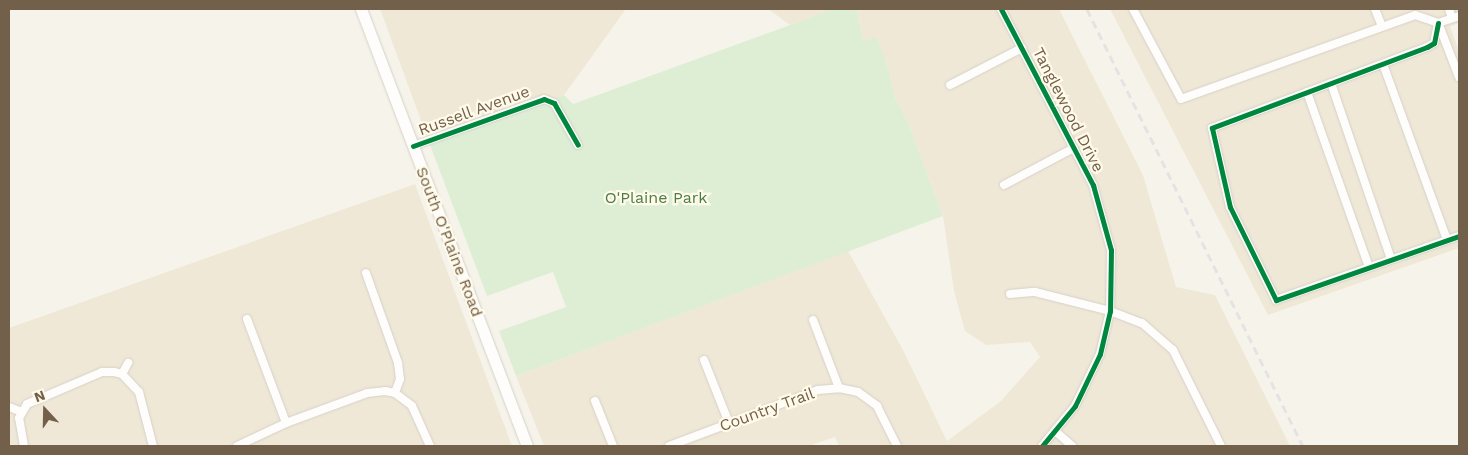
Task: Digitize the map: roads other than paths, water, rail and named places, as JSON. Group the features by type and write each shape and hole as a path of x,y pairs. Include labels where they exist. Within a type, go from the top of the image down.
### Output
{"main road":[{"name":"South O'Plaine Road","path":"361,9 527,446"}],"street":[{"name":"Tanglewood Drive","path":"1001,9 1093,185 1106,224 1113,271 1110,311 1091,376 1075,406 1042,446"},
{"path":"1133,9 1181,99 1415,15 1438,23 1456,17 1449,9"},
{"path":"1375,9 1382,26"},
{"path":"1438,23 1434,43 1212,128 1230,207 1276,300 1459,236"},
{"path":"1438,23 1459,77"},
{"path":"950,85 1022,48"},
{"path":"1383,64 1447,240"},
{"path":"1331,83 1391,260"},
{"path":"1307,92 1369,267"},
{"name":"Russell Avenue","path":"413,146 544,99 554,103 578,145"},
{"path":"1004,184 1074,148"},
{"path":"366,273 398,363 400,379 395,393"},
{"path":"1010,294 1035,292 1110,311 1142,323 1173,350 1221,446"},
{"path":"247,319 286,423"},
{"path":"813,320 839,388 858,392 877,406 897,446"},
{"path":"704,360 729,423"},
{"path":"122,374 128,363"},
{"path":"24,446 18,429 22,412 40,396 102,372 122,374 138,392 153,446"},
{"name":"Country Trail","path":"669,446 818,390 839,388"},
{"path":"237,446 286,423 366,393 395,393 412,406 430,446"},
{"path":"596,401 613,446"},
{"path":"9,407 22,412"},
{"path":"1055,431 1072,446"}],"railway":[{"path":"1087,9 1303,446"}],"park label":[{"name":"O'Plaine Park","path":"656,198"}]}
